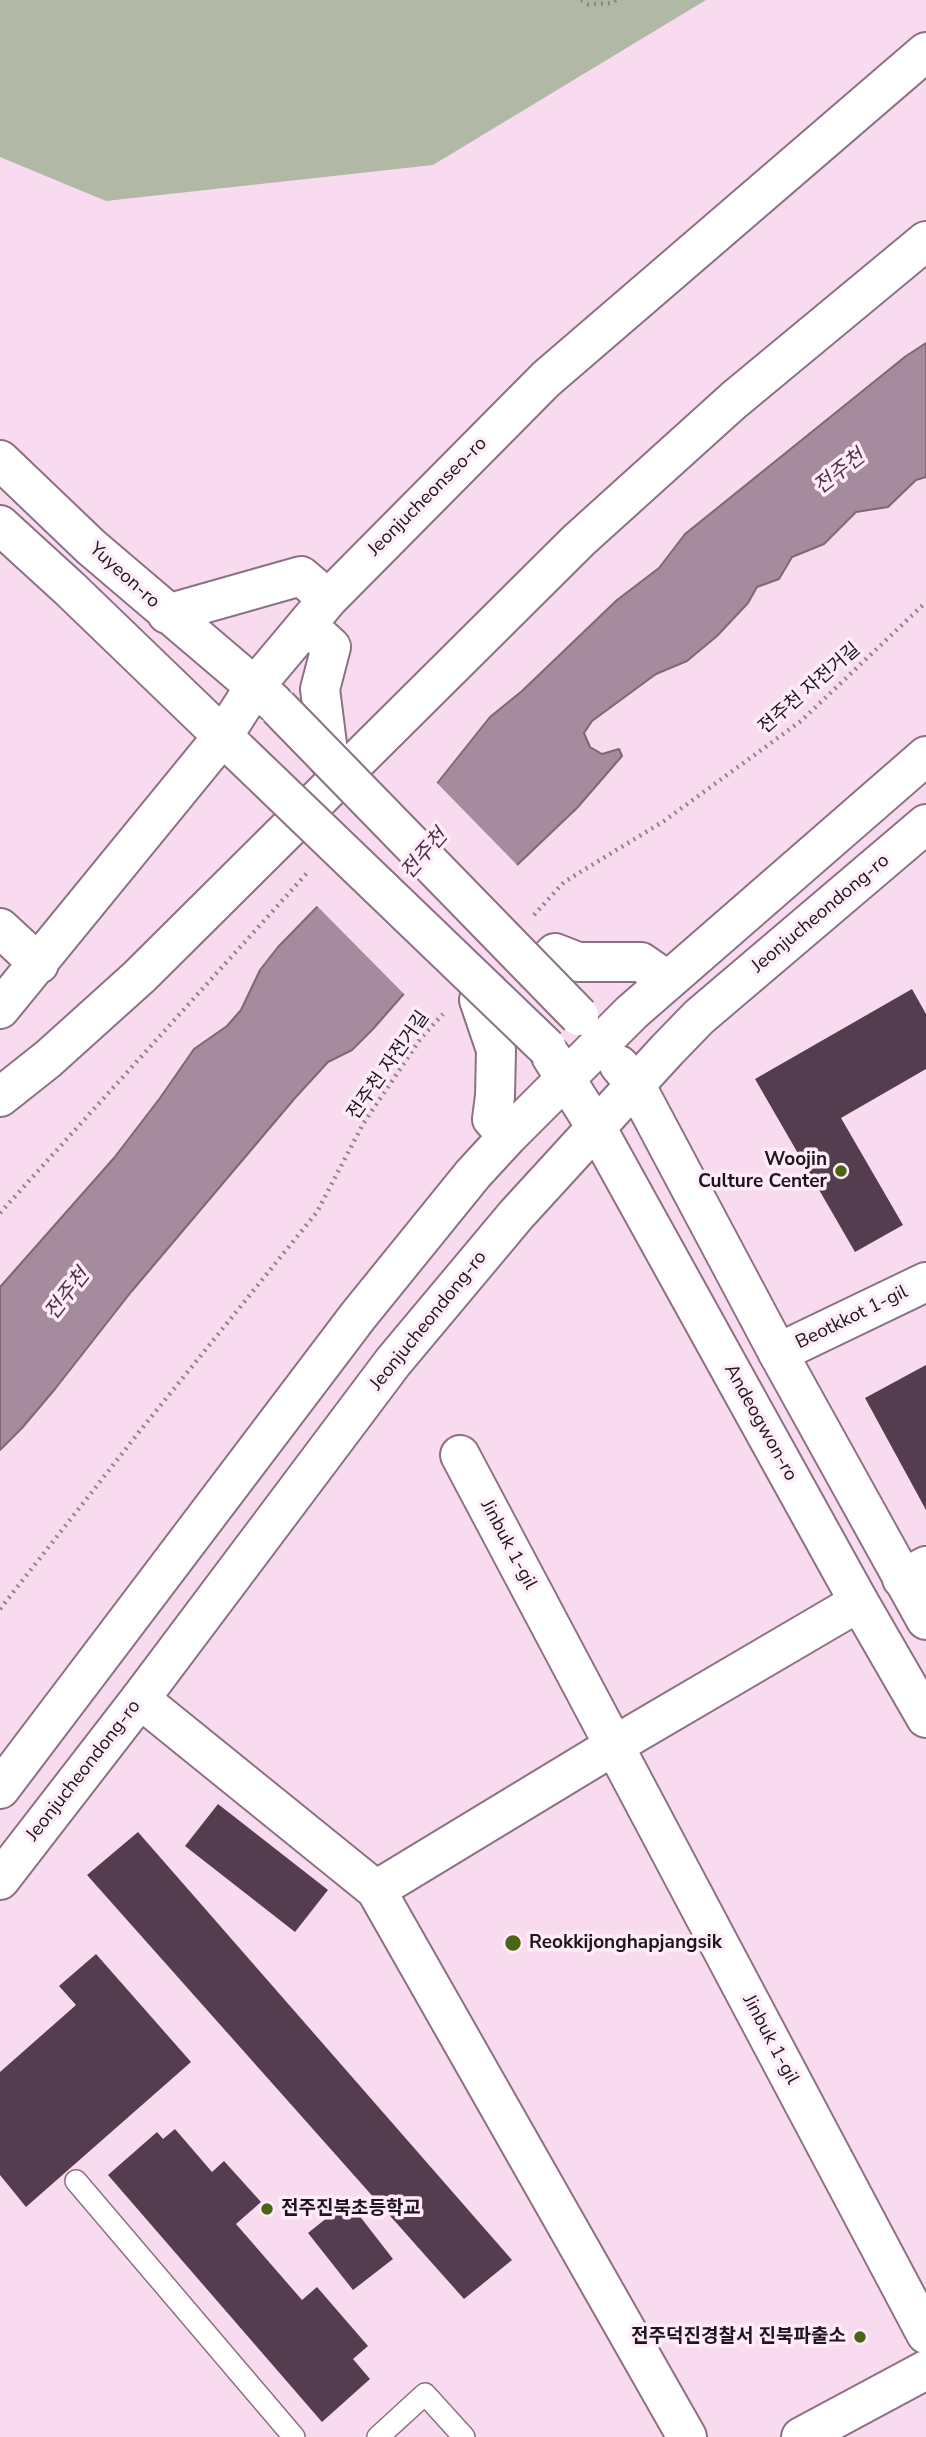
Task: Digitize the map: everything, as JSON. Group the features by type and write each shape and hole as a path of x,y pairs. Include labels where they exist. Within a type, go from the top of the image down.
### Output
{"street":[{"name":"Jeonjucheonseo-ro","path":"0,1009 231,743 322,623 546,379 926,52"},
{"path":"0,1097 48,1059 148,968 579,540 734,400 926,240"},
{"name":"Yuyeon-ro","path":"0,460 91,547 266,697 536,972 635,1084"},
{"path":"0,526 231,743"},
{"path":"167,614 301,576 322,623 320,690 329,760"},
{"name":"Andeogwon-ro","path":"231,743 489,992 556,1063 596,1128 926,1718"},
{"path":"0,1789 359,1316 473,1174 508,1136 556,1063 589,1029 654,971 926,756"},
{"name":"Jeonjucheondong-ro","path":"0,1880 140,1699 393,1362 516,1215 699,1017 926,824"},
{"path":"0,928 39,964"},
{"path":"536,972 555,953 578,962 654,971"},
{"path":"489,992 479,1000 496,1050 492,1119 508,1136"},
{"path":"635,1084 778,1353 914,1572 926,1620"},
{"name":"Beotkkot 1-gil","path":"778,1353 926,1282"},
{"name":"Jinbuk 1-gil","path":"460,1455 926,2334"},
{"path":"376,1890 615,1745 859,1602"},
{"path":"140,1699 376,1890 687,2437"},
{"path":"801,2437 926,2370"}],"lane":[{"path":"76,2182 294,2437"},
{"path":"378,2437 425,2394 464,2437"}],"path":[{"path":"581,0 587,4 614,3 616,0"},
{"name":"전주천 자전거길","path":"528,921 564,882 664,821 802,720 926,602"},
{"path":"0,1213 317,863"},
{"name":"전주천 자전거길","path":"0,1609 317,1212 363,1124 421,1038 448,1009"}],"green space":[{"path":"0,0 706,0 433,165 106,201 0,157"}],"water":[{"name":"전주천","path":"926,343 926,477 916,480 888,507 856,512 824,544 792,557 779,579 757,587 748,603 717,636 687,661 656,674 592,721 584,733 590,747 602,754 619,749 622,756 577,808 515,867 373,1029 352,1050 328,1062 295,1098 131,1292 55,1389 0,1450 0,1287 114,1158 194,1049 227,1026 241,1010 260,970 278,947 435,786 490,717 522,691 617,600 659,568 685,534 906,356"}],"pier":[{"path":"435,781 520,868 407,997 315,904"}],"building":[{"name":"Woojin Culture Center","path":"912,989 926,1014 926,1069 841,1118 903,1225 855,1252 755,1079"},
{"path":"926,1365 926,1510 865,1398"},
{"path":"218,1804 328,1890 295,1932 185,1846"},
{"path":"138,1832 512,2260 464,2299 87,1875"},
{"path":"96,1954 191,2062 26,2207 0,2175 0,2072 76,2005 59,1986"},
{"path":"175,2129 212,2172 224,2161 261,2202 236,2224 302,2300 317,2287 368,2346 353,2359 370,2379 322,2422 108,2175 157,2132 163,2139"},
{"path":"348,2201 393,2259 353,2290 308,2233"}],"place":[{"name":"Woojin Culture Center","path":"841,1171"},
{"name":"Reokkijonghapjangsik","path":"513,1943"},
{"name":"전주진북초등학교","path":"267,2209"},
{"name":"전주덕진경찰서 진북파출소","path":"860,2337"}]}
